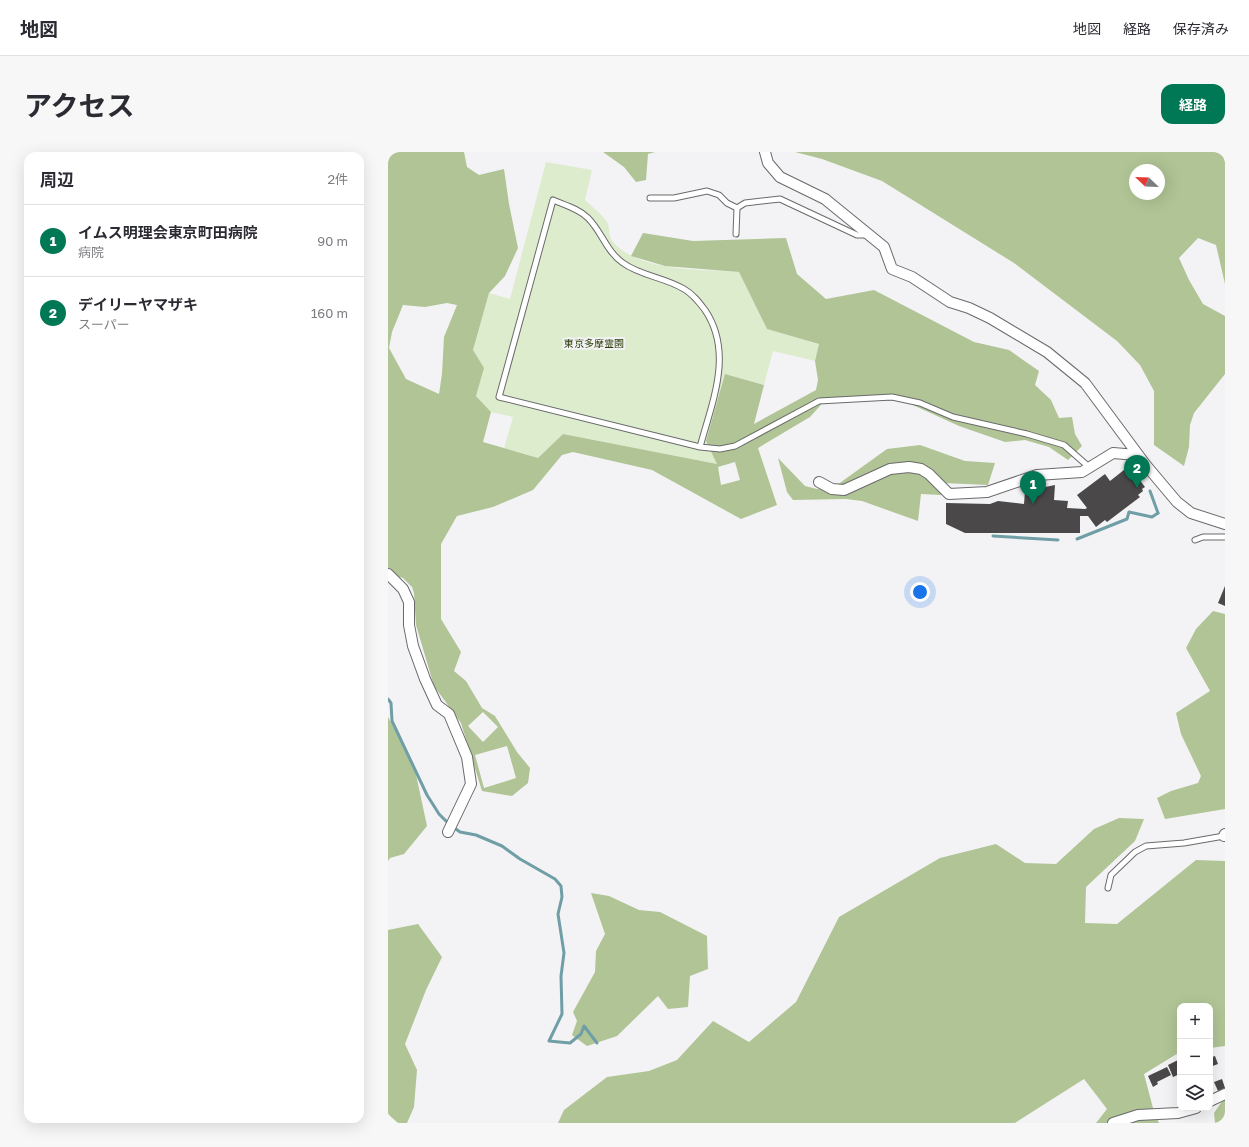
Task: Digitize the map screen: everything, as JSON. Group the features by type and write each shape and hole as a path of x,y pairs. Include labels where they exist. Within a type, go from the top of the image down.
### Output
{"street":[{"path":"765,152 768,163 780,177 825,199 884,246 892,269 912,277 950,302 969,308 990,318 1047,352 1085,383 1137,455 1185,509 1225,524"},
{"path":"819,482 832,489 844,490 890,469 909,467 921,469 929,474 949,494 987,492 1036,475 1082,472 1113,454 1137,455"},
{"path":"388,574 404,589 409,602 409,625 413,646 437,705 450,714 467,757 471,784 448,832"},
{"path":"1213,1100 1225,1094"},
{"path":"1113,1123 1138,1115 1178,1113 1185,1111"}],"lane":[{"path":"650,198 674,198 707,190 719,195 728,203 737,208"},
{"path":"737,208 745,204 780,198 857,235 870,235"},
{"path":"700,447 719,372 720,352 718,339 709,317 700,304 685,290 663,279 640,273 622,263 607,247 588,217 553,200 499,397 700,447 720,449 735,446 819,401 892,397 920,403 953,417 1064,445 1089,467"},
{"path":"736,234 737,208"},
{"path":"1195,540 1203,537 1225,537"},
{"path":"1108,888 1111,875 1135,852 1146,846 1176,844 1224,835"}],"green space":[{"path":"388,152 464,152 467,167 479,175 504,169 518,248 505,276 489,293 473,350 484,368 476,396 491,412 483,442 538,458 563,434 717,464 706,441 725,374 764,385 754,424 816,390 818,380 815,361 819,344 767,329 739,272 665,266 631,256 643,233 693,241 786,238 797,274 826,299 874,290 974,342 1009,350 1039,371 1035,385 1051,400 1059,418 1072,417 1075,434 1082,446 1068,460 1049,447 1025,440 1005,442 959,426 904,401 855,400 828,397 810,417 758,448 777,505 741,519 652,470 573,452 562,455 533,490 493,507 457,516 441,544 441,619 461,652 454,671 466,681 482,708 495,716 517,752 530,768 528,783 512,796 482,791 461,723 434,686 416,625 414,593 412,587 403,578 395,576 388,568","holes":["447,303 457,305 444,337 442,374 439,394 406,379 389,348 392,332 403,305 425,307","735,462 740,480 721,485 718,467","483,712 498,727 483,742 468,726","507,746 516,778 484,788 475,755"]},
{"path":"603,152 655,152 648,154 646,180 636,182 624,167"},
{"path":"795,152 1225,152 1225,284 1216,245 1198,238 1179,258 1189,280 1203,304 1225,316 1225,374 1194,413 1190,425 1189,447 1184,466 1154,445 1154,391 1140,365 1117,341 1014,263 882,181 822,159"},
{"name":"東京多摩霊園","path":"546,162 592,170 585,200 605,219 609,227 611,239 627,253 641,260 673,267 739,272 767,329 819,344 815,361 773,351 764,385 725,374 717,464 563,434 538,458 504,448 513,417 491,412 476,396 483,369 473,350 489,293 510,299"},
{"path":"920,445 965,461 995,463 988,485 943,483 941,495 921,494 918,521 862,501 846,499 793,500 787,492 778,458 805,486 817,489 837,485 887,449"},
{"path":"1213,611 1225,614 1225,809 1165,819 1157,798 1171,791 1198,783 1201,776 1181,734 1176,713 1210,691 1186,648 1196,629"},
{"path":"388,717 414,765 427,826 404,854 390,858 388,861"},
{"path":"1119,818 1144,819 1135,841 1086,887 1085,923 1117,924 1196,860 1225,861 1225,1046 1213,1048 1213,1003 1177,1003 1177,1054 1144,1074 1153,1108 1159,1123 1096,1123 1107,1109 1084,1079 1015,1123 558,1123 564,1110 607,1077 649,1071 677,1060 713,1021 749,1042 796,1002 839,917 940,858 996,844 1025,863 1056,864 1094,829"},
{"path":"591,893 609,896 639,910 660,912 707,936 708,969 690,976 688,1007 668,1009 658,996 617,1036 587,1046 572,1035 577,1021 573,1012 595,972 596,951 605,934"},
{"path":"418,924 442,957 426,990 405,1044 417,1070 414,1107 407,1123 398,1123 388,1114 388,930"},
{"path":"1225,1097 1225,1123 1215,1123 1214,1113"}],"building":[{"path":"1129,466 1145,487 1138,495 1140,497 1107,522 1105,520 1096,527 1088,516 1080,516 1080,533 965,533 946,524 946,503 990,504 998,501 1024,504 1025,491 1055,485 1054,500 1068,501 1067,508 1085,509 1087,508 1077,495 1105,474 1110,481"},
{"path":"1225,586 1225,606 1218,603"},
{"path":"1215,1056 1218,1064 1213,1066 1213,1057"},
{"path":"1177,1060 1177,1075 1173,1077 1168,1065"},
{"path":"1167,1067 1171,1075 1157,1082 1158,1084 1153,1087 1148,1076"},
{"path":"1222,1079 1225,1088 1218,1091 1214,1082"}],"waterway":[{"path":"1150,491 1158,513"},
{"path":"1077,539 1127,519 1129,512 1152,517 1158,513"},
{"path":"993,536 1058,540"},
{"path":"388,699 391,703 392,721 427,795 439,814 449,824"},
{"path":"453,827 460,832 476,835 502,846 520,859 555,879 561,886 562,897 558,914 564,953 561,976 562,1014 549,1041 570,1043 581,1034 584,1026 597,1043"}],"place":[{"name":"デイリーヤマザキ","path":"1137,488"},
{"name":"イムス明理会東京町田病院","path":"1033,504"}]}
